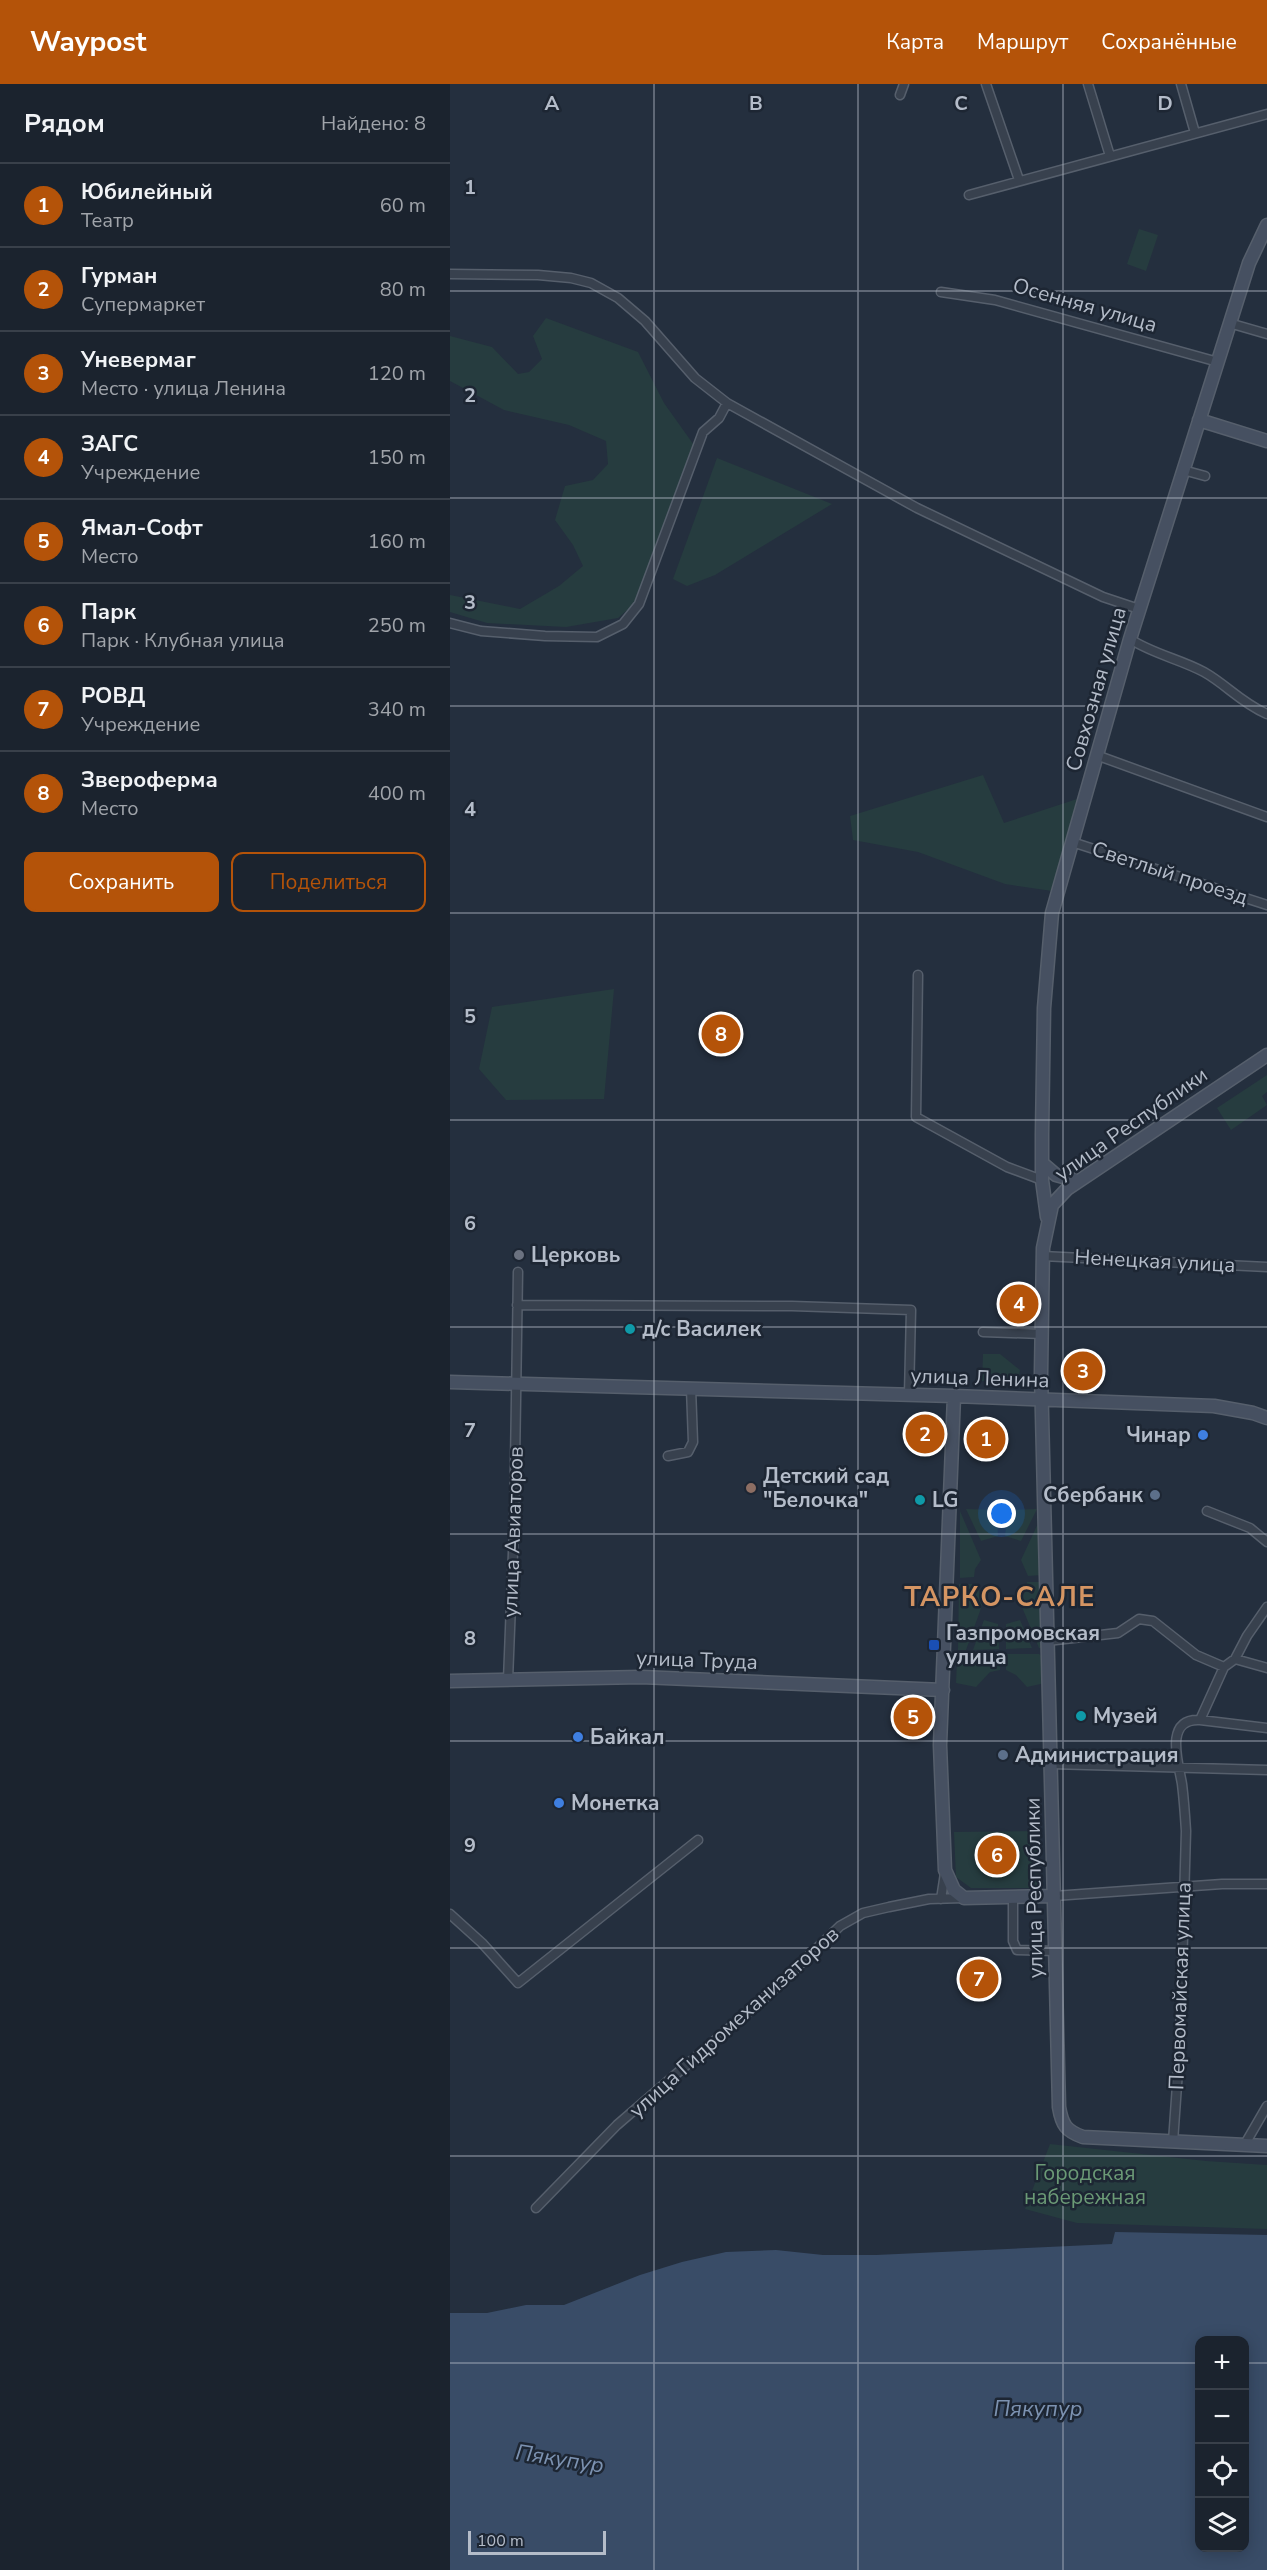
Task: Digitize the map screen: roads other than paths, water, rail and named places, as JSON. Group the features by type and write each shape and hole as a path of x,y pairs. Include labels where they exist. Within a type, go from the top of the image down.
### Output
{"street":[{"path":"900,95 904,84"},
{"path":"986,84 1018,180"},
{"path":"1088,84 1110,156"},
{"path":"1181,84 1195,133"},
{"path":"969,195 1267,114"},
{"name":"Совхозная улица","path":"1048,1224 1042,1163 1044,1008 1052,913 1130,639 1249,262 1267,225"},
{"path":"450,274 538,275 572,278 591,283 618,298 645,321 695,378 727,403 917,508 1103,597 1140,609"},
{"name":"Осенняя улица","path":"941,292 995,300 1218,362"},
{"path":"1230,323 1267,334"},
{"path":"450,623 481,631 576,637 597,637 623,624 639,604 703,432 719,418 727,403"},
{"path":"1199,420 1267,441"},
{"path":"1183,470 1205,476"},
{"path":"1130,639 1148,650 1208,674 1243,703 1267,714"},
{"path":"1096,755 1267,816"},
{"name":"Светлый проезд","path":"1072,842 1267,905"},
{"path":"918,975 916,1117 1007,1167 1042,1179"},
{"name":"улица Республики","path":"1173,2142 1083,2137 1069,2132 1062,2123 1059,2107 1041,1400 1042,1256 1052,1205 1067,1189 1267,1055"},
{"path":"1042,1163 1056,1175 1078,1182"},
{"name":"Ненецкая улица","path":"1042,1256 1267,1267"},
{"name":"улица Авиаторов","path":"508,1680 518,1383 518,1272"},
{"path":"517,1305 792,1306 911,1310 909,1395"},
{"path":"983,1332 1042,1334"},
{"name":"улица Ленина","path":"450,1382 954,1396 1214,1406 1267,1418"},
{"path":"668,1456 688,1452 693,1442 691,1388"},
{"path":"941,1899 945,1870 940,1744 954,1396"},
{"path":"1207,1511 1250,1528 1267,1542"},
{"path":"1267,1607 1247,1636 1235,1659 1224,1667 1200,1720 1267,1728"},
{"path":"1047,1641 1118,1633 1139,1619 1153,1621 1196,1655 1224,1667"},
{"path":"1235,1659 1267,1668"},
{"name":"улица Труда","path":"450,1681 641,1677 943,1689"},
{"name":"Первомайская улица","path":"1173,2142 1180,2043 1186,1831 1179,1768 1175,1758 1177,1737 1186,1723 1200,1720"},
{"path":"1051,1764 1267,1770"},
{"path":"450,1914 482,1943 518,1983 698,1840"},
{"path":"945,1870 954,1890 964,1898 1054,1896 1222,1884 1267,1884"},
{"path":"1012,1897 1013,1941 1017,1950 1056,1951"},
{"name":"улица Гидромеханизаторов","path":"536,2208 617,2126 770,1993 840,1926 863,1913 929,1899 964,1898"},
{"path":"1245,2144 1267,2106"},
{"path":"1173,2142 1267,2146"}],"water":[{"name":"Пякупур","path":"1115,2232 1267,2235 1267,2570 450,2570 450,2313 487,2313 526,2305 564,2305 640,2275 726,2252 776,2250 823,2255 876,2255 1112,2244"}],"place":[{"name":"Звероферма","path":"721,1034"},
{"name":"Церковь","path":"519,1255"},
{"name":"ЗАГС","path":"1019,1304"},
{"name":"д/с Василек","path":"630,1329"},
{"name":"Уневермаг","path":"1083,1371"},
{"name":"Гурман","path":"925,1434"},
{"name":"Чинар","path":"1203,1435"},
{"name":"Юбилейный","path":"986,1439"},
{"name":"Детский сад \"Белочка\"","path":"751,1488"},
{"name":"Сбербанк","path":"1155,1495"},
{"name":"LG","path":"920,1500"},
{"name":"Газпромовская улица","path":"934,1645"},
{"name":"Музей","path":"1081,1716"},
{"name":"Ямал-Софт","path":"913,1717"},
{"name":"Байкал","path":"578,1737"},
{"name":"Администрация","path":"1003,1755"},
{"name":"Монетка","path":"559,1803"},
{"name":"Парк","path":"997,1855"},
{"name":"РОВД","path":"979,1979"}],"district":[{"name":"ТАРКО-САЛЕ","path":"1000,1597"}],"park label":[{"name":"Городская набережная","path":"1085,2185"}]}
